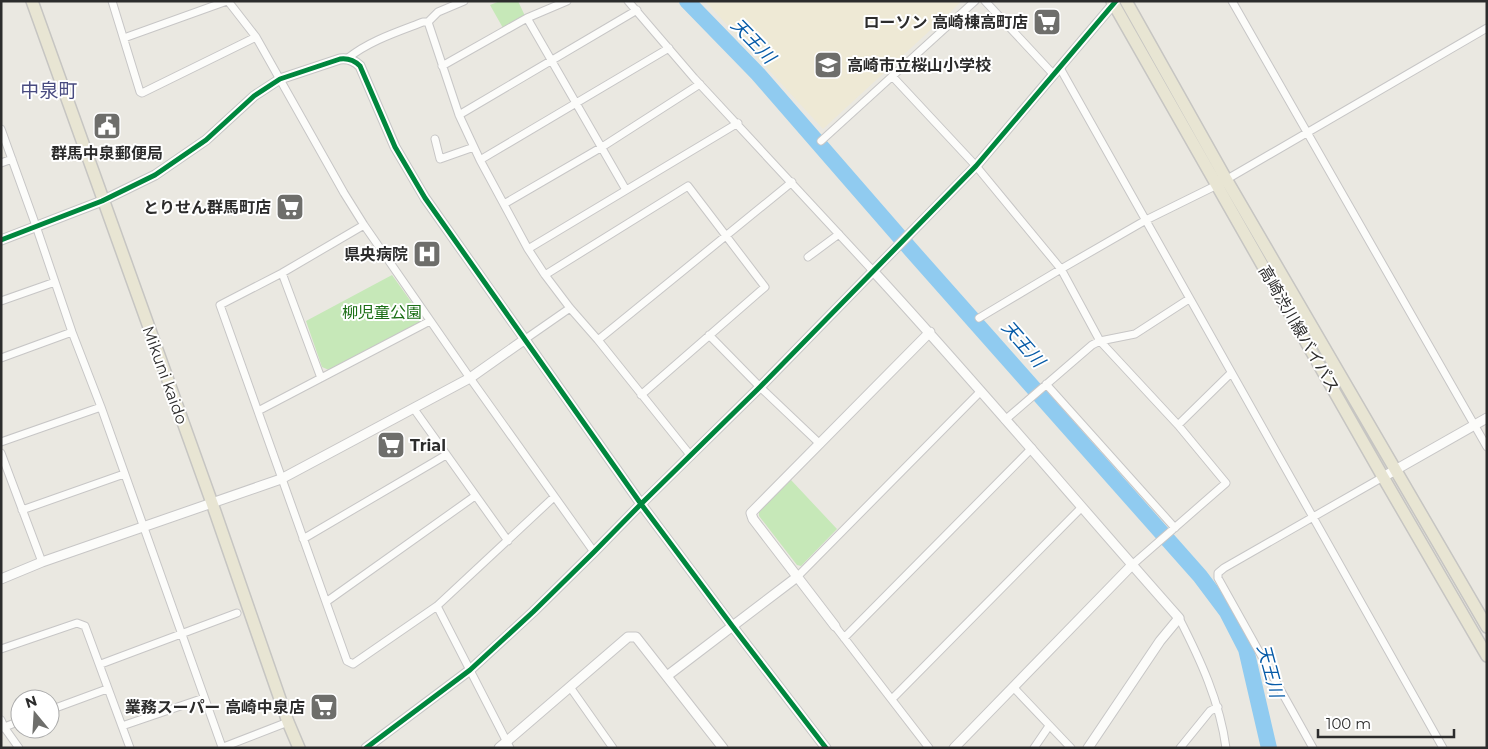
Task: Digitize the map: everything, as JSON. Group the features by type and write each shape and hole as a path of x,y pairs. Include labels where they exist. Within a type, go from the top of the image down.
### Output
{"main road":[{"name":"Mikuni kaido","path":"32,1 212,503 288,722 299,748"},
{"name":"高崎渋川線バイパス","path":"1126,1 1222,182 1383,477 1487,656"},
{"name":"高崎渋川線バイパス","path":"1114,2 1396,470 1487,627"}],"street":[{"path":"112,1 140,92 142,93 256,38"},
{"path":"124,38 228,1 256,38 364,225 594,552"},
{"path":"1,240 102,200 154,175 206,140 254,96 280,79 348,58 358,50 380,39 423,22 428,22 438,12 464,1"},
{"path":"442,66 527,18 567,1"},
{"path":"628,1 700,84 930,332 1005,420 1032,448 1081,508 1179,618 1206,675 1218,707 1226,748"},
{"path":"821,141 975,1"},
{"path":"985,1 1057,71 1146,220 1230,373 1443,748"},
{"path":"1232,1 1306,134 1487,447"},
{"path":"366,748 470,670 533,612 691,456 874,272 976,166 1114,2"},
{"path":"459,115 637,10"},
{"path":"527,18 626,190"},
{"path":"428,22 459,115 480,160 528,249 570,308 691,456"},
{"path":"980,318 1146,220 1222,182 1487,28"},
{"path":"480,160 669,48"},
{"path":"348,58 360,66 395,147 425,198 641,504 732,627 826,748"},
{"path":"892,76 976,166 1061,269 1100,341 1178,425 1226,483 1132,565 954,748"},
{"path":"504,204 602,147 700,84"},
{"path":"528,249 738,123"},
{"path":"1,129 222,748 288,722"},
{"path":"435,139 440,159 474,147"},
{"path":"1,163 12,160"},
{"path":"598,340 727,237 792,182"},
{"path":"545,275 688,186 765,287 641,395"},
{"path":"364,225 282,273 220,305 347,660 353,664 437,606 554,497"},
{"path":"808,258 839,234"},
{"path":"282,273 322,378"},
{"path":"1,301 55,282"},
{"path":"1005,420 1028,398 1092,345 1100,341 1135,334 1189,299"},
{"path":"1,579 42,562 281,479 470,378 570,308"},
{"path":"258,411 430,321"},
{"path":"1,358 72,332"},
{"path":"929,748 752,519 751,514 930,332"},
{"path":"709,335 820,444"},
{"path":"1178,425 1230,373"},
{"path":"1044,386 1173,530"},
{"path":"667,676 797,577 981,391"},
{"path":"1,442 101,407"},
{"path":"414,409 508,541"},
{"path":"1313,748 1218,578 1218,573 1487,418"},
{"path":"844,638 1032,448"},
{"path":"1,454 42,562"},
{"path":"303,539 446,455"},
{"path":"22,510 124,474"},
{"path":"1,480 10,476"},
{"path":"326,602 475,496"},
{"path":"892,699 1081,508"},
{"path":"437,606 470,670 505,746 570,687 628,637 632,636 636,637 723,748"},
{"path":"100,664 237,613"},
{"path":"1088,748 1160,641 1179,618"},
{"path":"1,649 77,623 85,626 130,748"},
{"path":"570,687 613,748"},
{"path":"1014,688 1071,748"},
{"path":"60,706 107,689"},
{"path":"122,726 204,698"},
{"path":"1180,748 1210,711 1218,707"},
{"path":"2,725 19,748"},
{"path":"1034,748 1049,726"}],"shaded area":[{"name":"高崎市立桜山小学校","path":"705,1 962,1 823,129"}],"green space":[{"path":"500,1 518,1 525,16 503,28 490,5"},
{"name":"柳児童公園","path":"392,275 422,317 421,322 329,370 322,367 306,321"},
{"path":"791,480 837,529 801,566 797,565 759,516 759,512"}],"waterway":[{"name":"天王川","path":"687,1 758,74 1200,576 1227,612 1246,649 1269,748"}],"cycle path":[{"path":"366,748 470,670 533,612 760,387 976,166 1116,1"},
{"path":"1,240 102,201 155,175 206,140 254,96 280,79 340,59 348,59 355,62 360,66 395,147 425,198 641,504 826,748"}],"place":[{"name":"ローソン 高崎棟高町店","path":"1047,22"},
{"name":"高崎市立桜山小学校","path":"828,65"},
{"name":"群馬中泉郵便局","path":"107,126"},
{"name":"とりせん群馬町店","path":"290,207"},
{"name":"県央病院","path":"427,254"},
{"name":"Trial","path":"391,445"},
{"name":"業務スーパー 高崎中泉店","path":"324,707"}],"district":[{"name":"中泉町","path":"49,90"}]}
